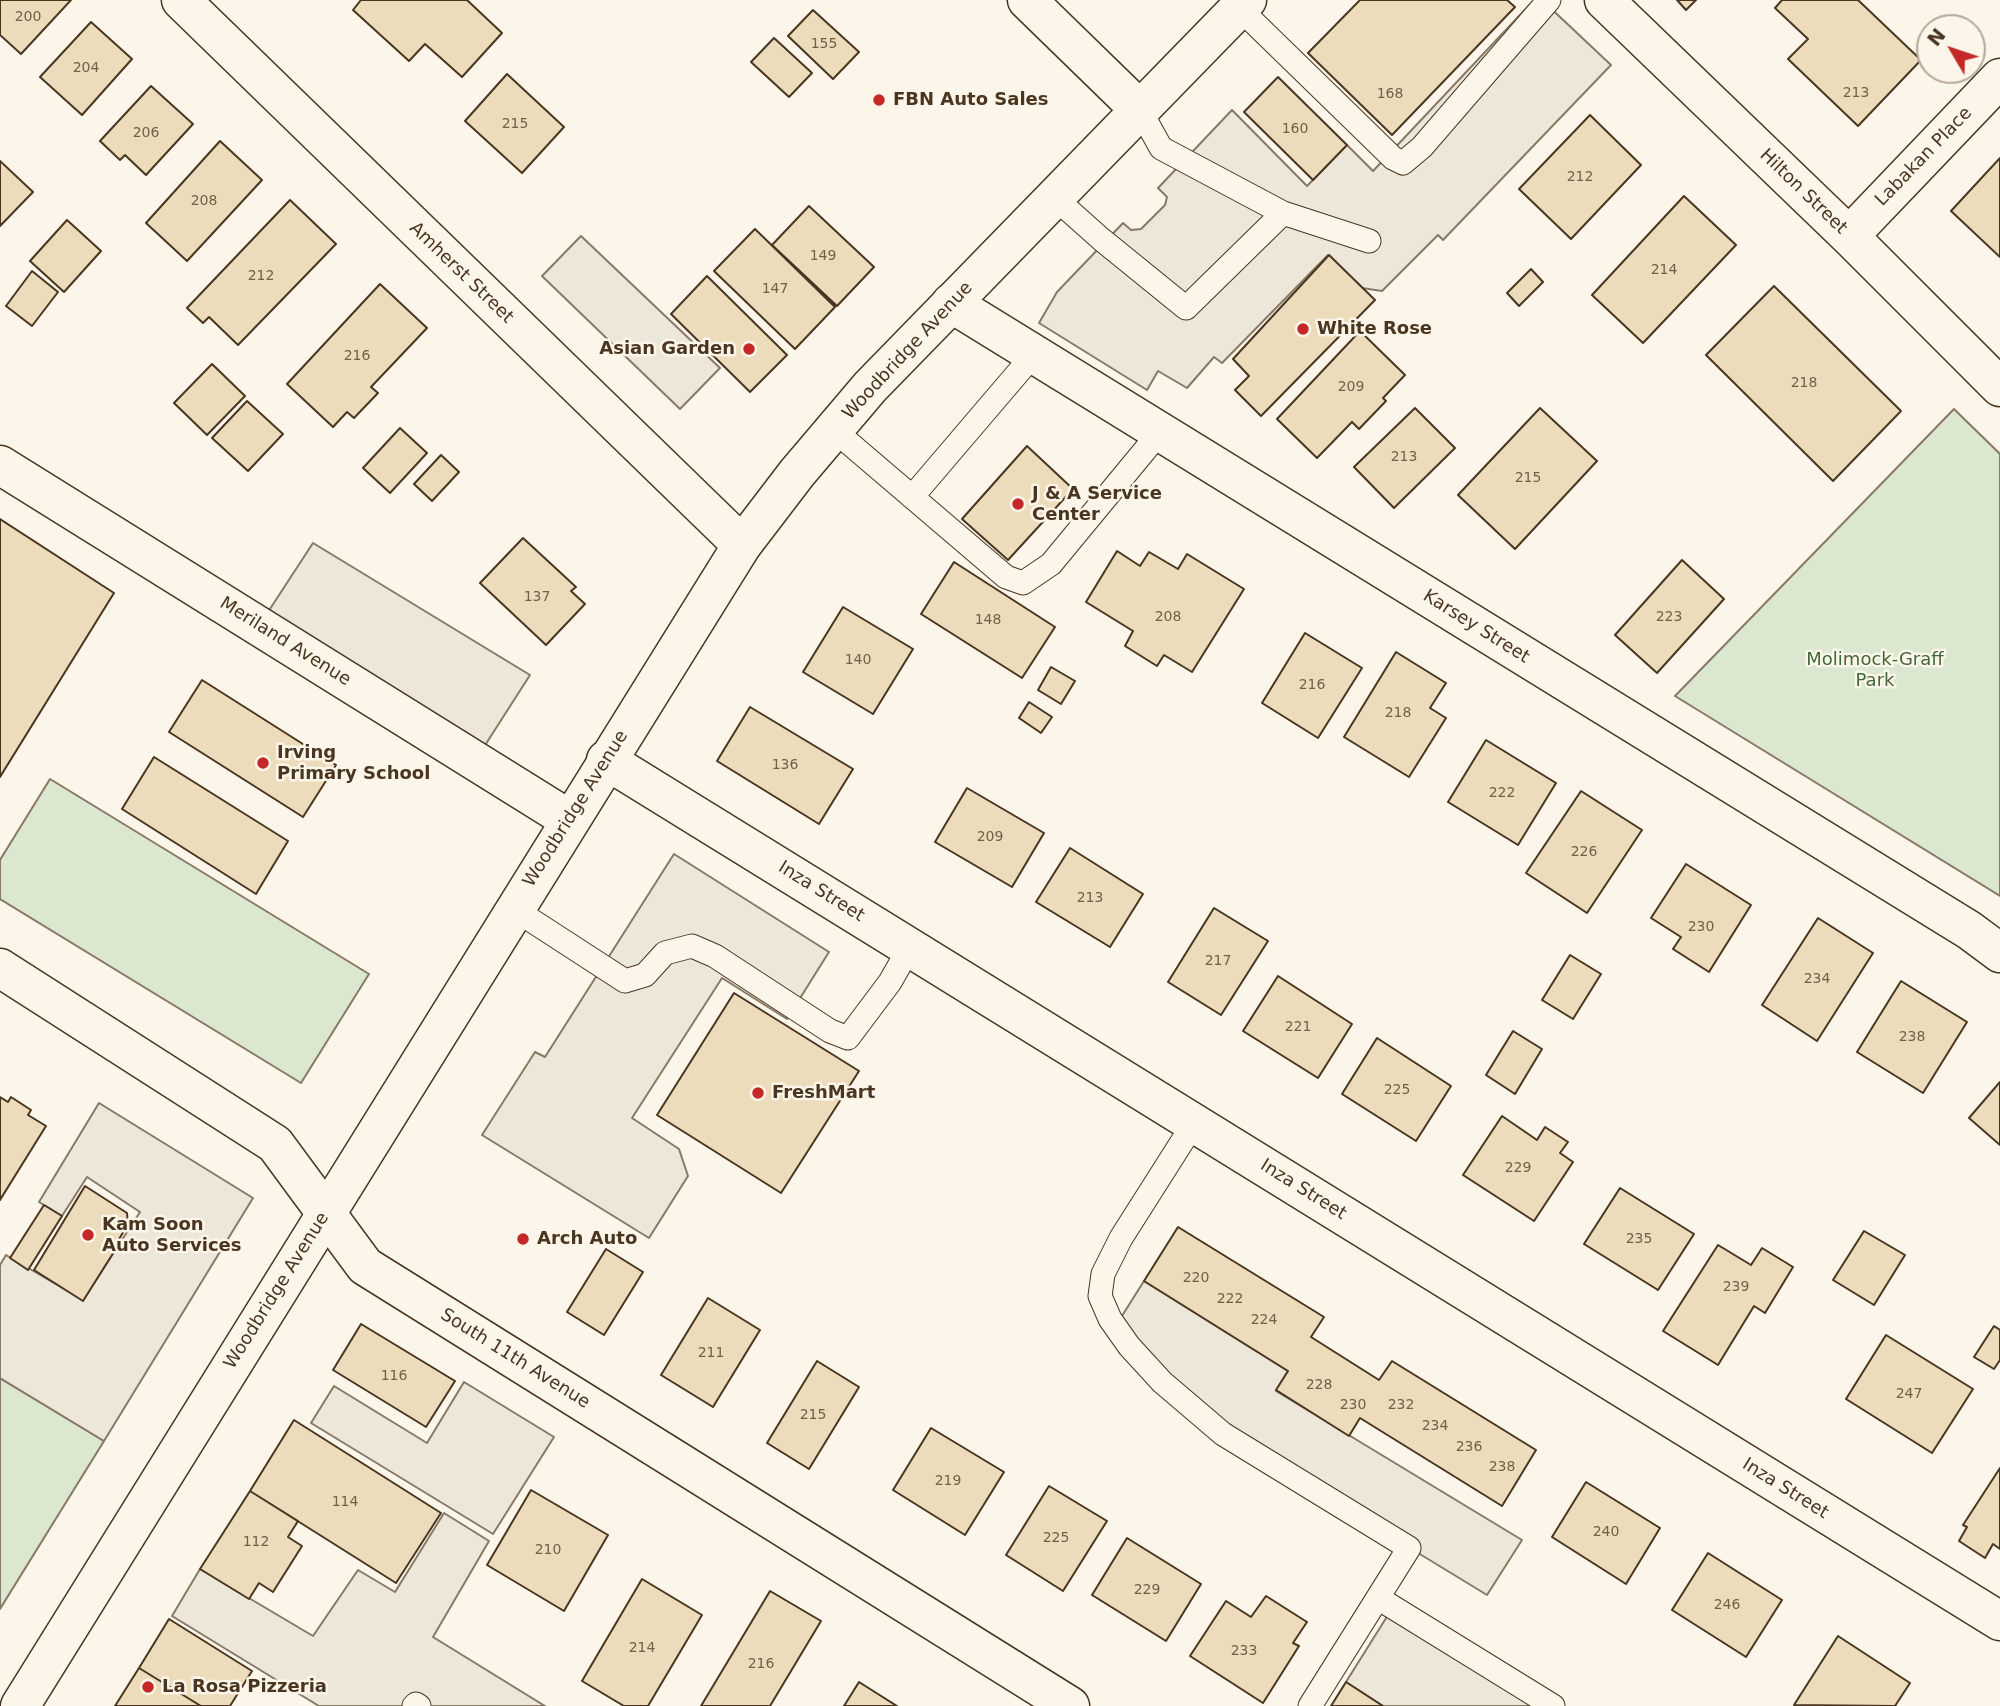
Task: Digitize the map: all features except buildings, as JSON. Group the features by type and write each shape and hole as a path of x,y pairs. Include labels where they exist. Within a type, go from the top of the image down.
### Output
{"street":[{"name":"Amherst Street","path":"181,0 742,545"},
{"path":"1027,0 1140,110"},
{"name":"Hilton Street","path":"1604,0 1849,236 2000,387"},
{"name":"Woodbridge Avenue","path":"20,1706 742,545 797,473 870,387 1243,4"},
{"name":"Labakan Place","path":"1849,236 2000,78"},
{"name":"Karsey Street","path":"951,303 1959,924 2000,953"},
{"name":"Meriland Avenue","path":"0,465 570,820"},
{"name":"Inza Street","path":"606,760 2000,1621"},
{"name":"South 11th Avenue","path":"0,968 275,1144 365,1266 1070,1706"}],"lane":[{"path":"1243,4 1393,158 1403,163 1422,147 1549,0"},
{"path":"1140,110 1161,148 1283,214 1369,241"},
{"path":"1055,198 1186,308 1283,214"},
{"path":"912,498 1034,354"},
{"path":"835,431 1006,578 1023,583 1051,564 1160,432"},
{"path":"514,909 625,981 645,975 665,953 692,946 715,956 830,1031 848,1038 890,982 910,947"},
{"path":"1194,1123 1121,1238 1103,1274 1100,1296 1115,1327 1163,1382 1223,1434 1409,1548 1310,1706"},
{"path":"1378,1598 1553,1706"}],"green space":[{"name":"Molimock-Graff Park","path":"1954,409 2000,454 2000,896 1675,696"},
{"path":"50,779 369,974 301,1083 0,899 0,860"},
{"path":"0,1378 104,1441 0,1609"}],"shaded area":[{"path":"1534,0 1542,0 1611,65 1443,240 1438,235 1382,291 1362,288 1328,255 1222,363 1214,357 1187,388 1158,371 1147,390 1039,323 1057,292 1123,223 1131,230 1141,229 1165,205 1167,197 1158,188 1232,110 1307,186 1347,145 1373,171"},
{"path":"581,236 720,368 680,409 542,276"},
{"path":"313,543 530,675 482,750 266,615"},
{"path":"674,854 829,952 787,1019 722,978 632,1118 679,1149 688,1176 649,1238 482,1135 535,1052 545,1057"},
{"path":"99,1103 253,1198 104,1441 0,1378 0,1265 6,1255 83,1300 140,1212 87,1177 62,1216 39,1202"},
{"path":"1144,1281 1288,1371 1276,1391 1522,1540 1487,1595 1223,1434 1115,1327"},
{"path":"464,1382 554,1437 493,1534 311,1423 334,1386 427,1443"},
{"path":"444,1513 489,1541 433,1637 545,1706 319,1706 172,1616 200,1569 313,1636 358,1570 395,1592"},
{"path":"1393,1607 1553,1706 1383,1706 1346,1682"}],"place":[{"name":"FBN Auto Sales","path":"879,100"},
{"name":"White Rose","path":"1303,329"},
{"name":"Asian Garden","path":"749,349"},
{"name":"J & A Service Center","path":"1018,504"},
{"name":"Irving Primary School","path":"263,763"},
{"name":"FreshMart","path":"758,1093"},
{"name":"Kam Soon Auto Services","path":"88,1235"},
{"name":"Arch Auto","path":"523,1239"},
{"name":"La Rosa Pizzeria","path":"148,1687"}]}
